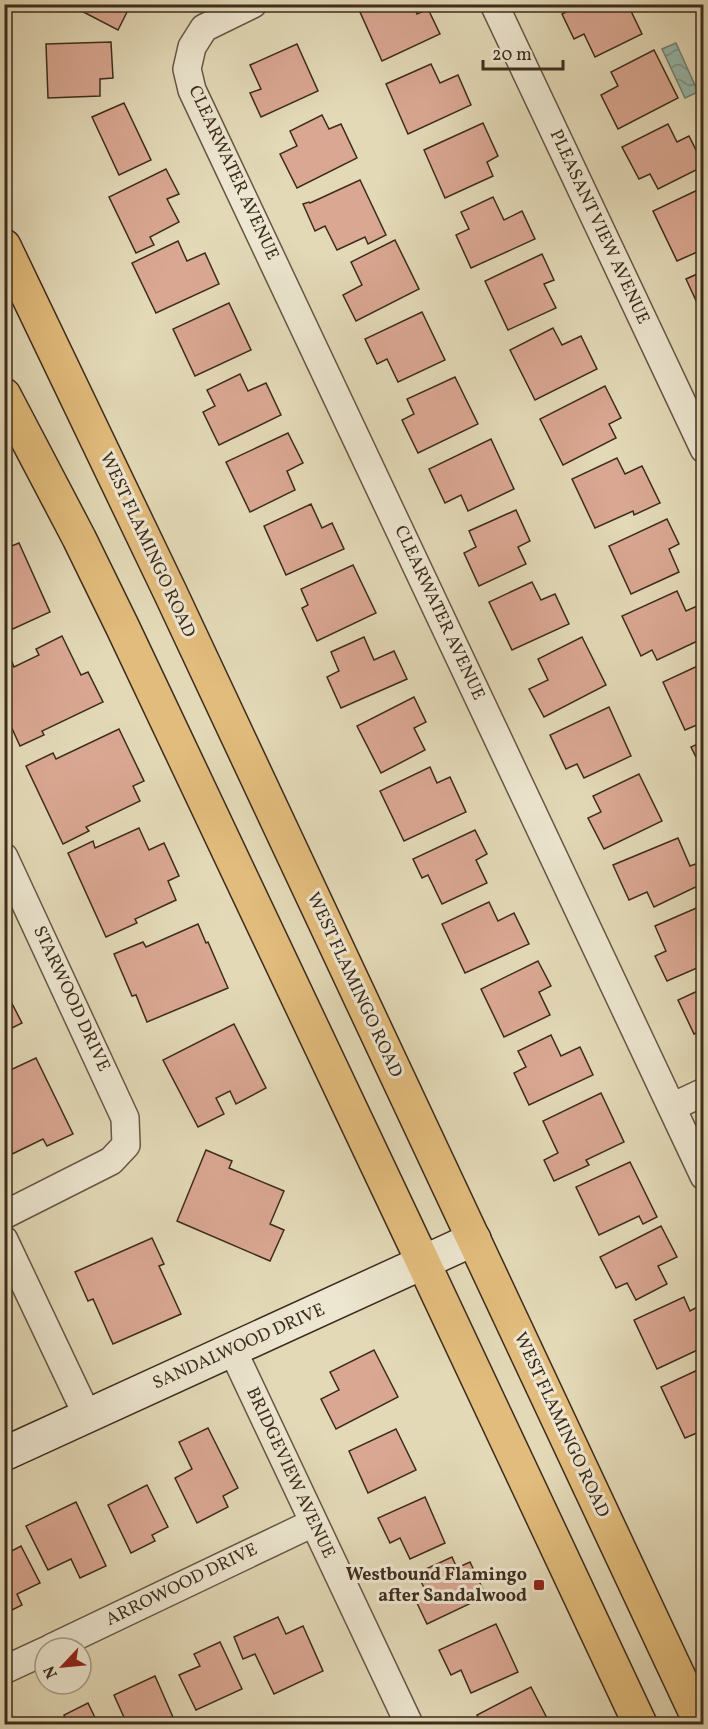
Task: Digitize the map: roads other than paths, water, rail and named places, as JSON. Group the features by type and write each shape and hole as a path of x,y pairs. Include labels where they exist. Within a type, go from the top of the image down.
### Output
{"main road":[{"name":"WEST FLAMINGO ROAD","path":"4,246 101,446 701,1725"},
{"path":"4,395 123,628 633,1711 655,1725"}],"street":[{"name":"CLEARWATER AVENUE","path":"253,4 204,28 192,47 187,69 192,90 704,1176"},
{"name":"PLEASANT VIEW AVENUE","path":"495,4 704,449"},
{"name":"STARWOOD DRIVE","path":"4,857 125,1118 126,1145 111,1161 4,1215"},
{"path":"672,1107 704,1092"},
{"name":"SANDALWOOD DRIVE","path":"4,1454 474,1239"},
{"path":"4,1240 87,1415"},
{"name":"BRIDGEVIEW AVENUE","path":"232,1351 409,1725"},
{"name":"ARROWOOD DRIVE","path":"76,1636 314,1523"},
{"path":"4,1671 33,1657"}],"water":[{"path":"676,43 698,92 685,98 662,49"}],"place":[{"name":"Westbound Flamingo after Sandalwood","path":"539,1585"}]}
